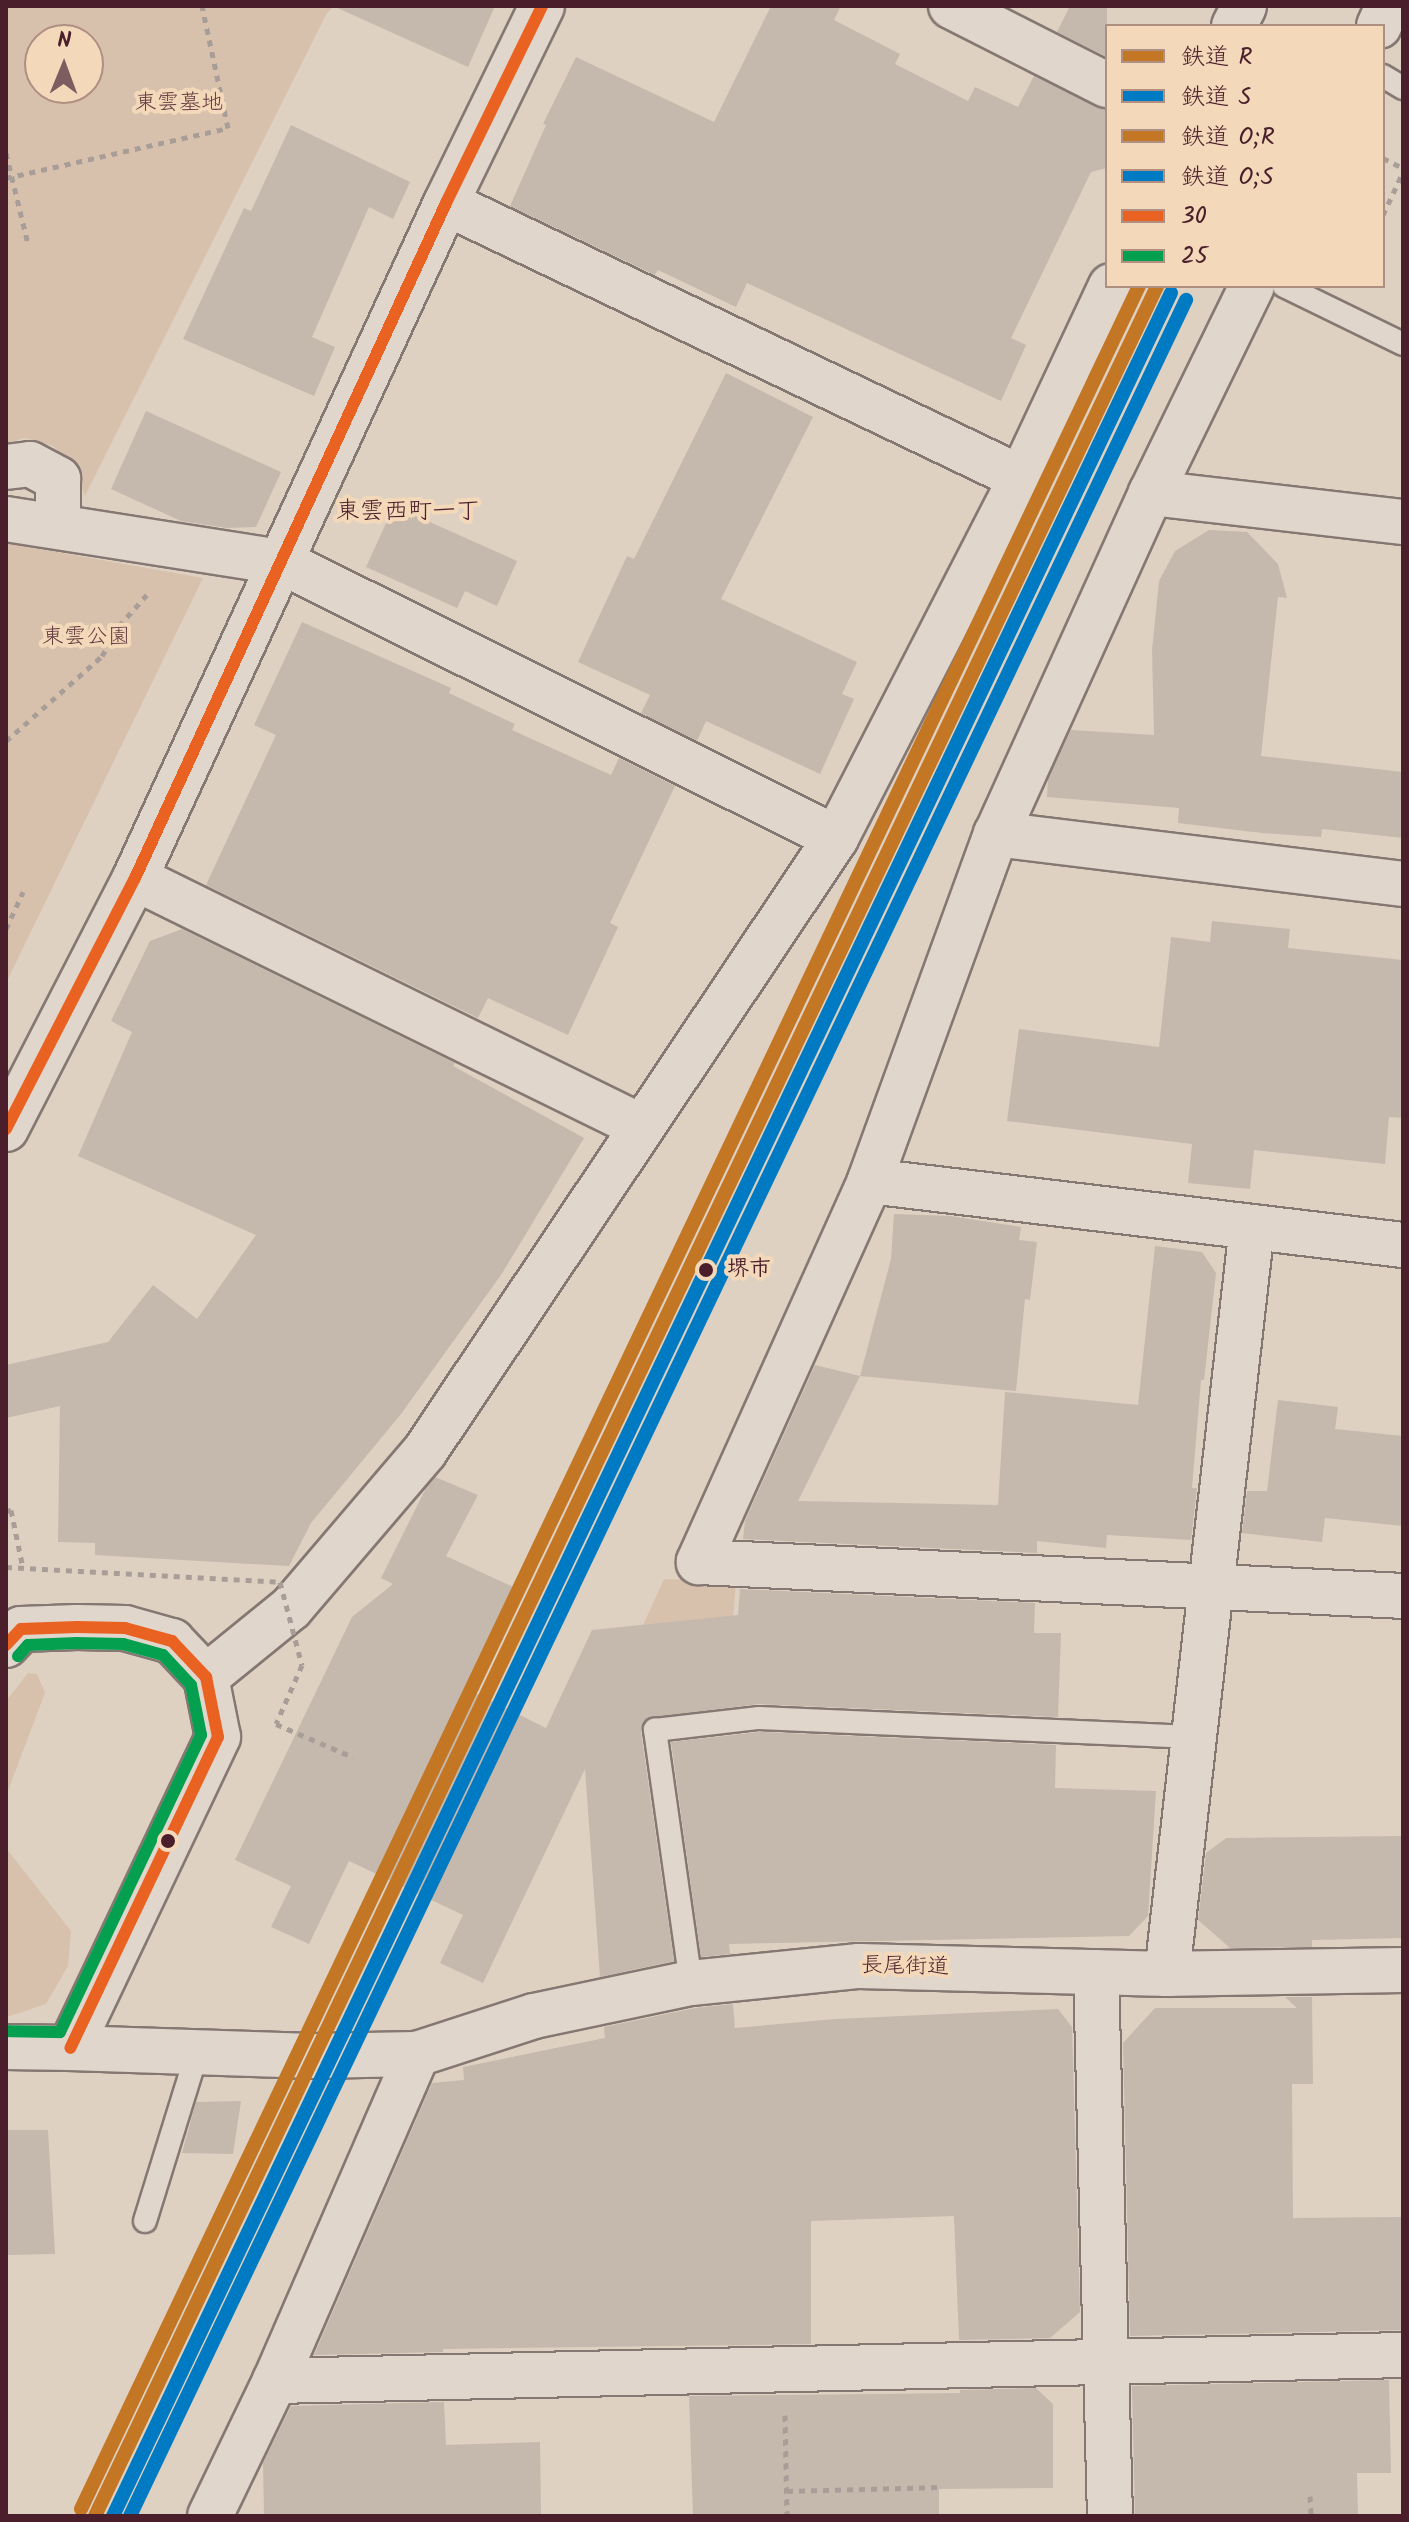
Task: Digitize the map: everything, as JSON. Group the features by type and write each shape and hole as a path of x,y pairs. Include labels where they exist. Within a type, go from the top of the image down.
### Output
{"street":[{"path":"6,1129 135,878 446,203 542,6"},
{"path":"951,6 1105,84"},
{"path":"1235,24 1244,6"},
{"path":"446,203 1021,478"},
{"path":"206,1677 291,1608 425,1451 836,838 1021,478 1110,288"},
{"path":"1251,288 1151,493 996,834 870,1181 699,1562 1403,1596"},
{"path":"6,467 30,464 58,479 58,526"},
{"path":"1151,493 1403,522"},
{"path":"6,519 282,562 836,838"},
{"path":"996,834 1403,884"},
{"path":"135,878 642,1127"},
{"path":"870,1181 1403,1245"},
{"path":"1167,1974 1252,1227"},
{"path":"6,1645 21,1629 125,1628 172,1641 206,1677 218,1737 70,2048"},
{"name":"長尾街道","path":"6,2047 349,2057 417,2054 534,2016 691,1983 859,1966 1167,1974 1403,1970"},
{"path":"1096,1972 1110,2516"},
{"path":"210,2516 275,2381 417,2054"},
{"path":"275,2381 1403,2355"}],"lane":[{"path":"1385,77 1403,88"},
{"path":"1288,288 1403,344"},
{"path":"691,1983 655,1730 759,1718 1194,1737"},
{"path":"145,2221 197,2053"}],"path":[{"path":"9,177 228,128 202,6"},
{"path":"6,153 9,177 28,244"},
{"path":"1385,159 1403,170 1385,210"},
{"path":"6,741 102,656 119,626 158,583"},
{"path":"6,929 23,892"},
{"path":"6,1511 11,1510 23,1568"},
{"path":"6,1567 280,1582 302,1665 276,1724 353,1757"},
{"path":"784,2370 787,2516"},
{"path":"787,2491 941,2487"},
{"path":"1310,2496 1311,2516"}],"green space":[{"name":"東雲墓地","path":"6,6 335,6 327,13 85,496 71,464 53,446 25,438 6,443"},
{"name":"東雲公園","path":"6,543 203,578 6,983"},
{"path":"664,1579 736,1582 732,1632 643,1625"},
{"path":"28,1673 37,1674 45,1693 6,1796 6,1701"},
{"path":"6,1848 71,1931 68,1966 46,2004 10,2016 6,2016"}],"building":[{"path":"333,6 495,6 468,67"},
{"path":"771,6 841,6 834,20 900,54 895,64 968,101 975,87 1018,107 1034,76 1105,109 1105,168 1091,172 1011,338 1026,345 1001,401 747,283 736,307 658,270 655,275 510,206 546,125 543,124 576,57 714,122"},
{"path":"1070,6 1107,6 1105,56 1057,32"},
{"path":"291,125 410,182 393,219 369,207 312,337 335,347 314,396 183,339 244,208 251,211"},
{"path":"726,373 813,417 721,599 857,662 842,694 854,699 820,774 706,721 697,741 641,713 650,695 578,662 627,556 634,559"},
{"path":"146,411 281,472 256,527 227,528 181,521 111,489"},
{"path":"394,506 517,561 497,606 465,591 457,608 366,567"},
{"path":"1209,530 1247,532 1278,564 1287,598 1278,597 1261,756 1403,772 1403,838 1322,829 1321,837 1262,833 1178,823 1179,808 1047,797 1048,779 1071,730 1154,735 1152,650 1159,581 1175,551"},
{"path":"302,622 451,688 449,693 515,724 512,730 611,775 619,758 675,786 610,923 618,927 568,1035 488,998 478,1018 206,885 276,735 254,725"},
{"path":"1212,921 1290,929 1288,948 1403,960 1403,1118 1389,1117 1385,1164 1254,1150 1250,1189 1188,1183 1192,1144 1007,1121 1019,1029 1159,1047 1171,937 1210,942"},
{"path":"182,929 455,1063 453,1066 584,1138 501,1275 401,1414 311,1523 289,1566 95,1555 95,1543 58,1542 60,1406 6,1418 6,1365 108,1342 153,1285 197,1319 256,1235 78,1156 132,1032 111,1021 150,941"},
{"path":"894,1214 950,1216 1021,1227 1019,1240 1037,1242 1030,1300 1025,1299 1016,1391 860,1376 891,1259"},
{"path":"1155,1246 1202,1252 1216,1273 1204,1380 1201,1380 1192,1488 1197,1488 1191,1540 1107,1535 1106,1548 1037,1541 1037,1553 743,1539 745,1521 815,1365 860,1376 798,1501 998,1505 1005,1392 1138,1405"},
{"path":"1278,1400 1338,1407 1335,1429 1403,1436 1403,1526 1325,1518 1322,1542 1242,1533 1247,1491 1267,1491"},
{"path":"435,1477 478,1495 446,1556 522,1591 475,1693 546,1728 592,1630 738,1615 740,1589 1035,1603 1034,1633 1061,1633 1058,1717 759,1704 647,1718 641,1732 674,1961 600,1977 585,1769 483,1983 440,1963 463,1915 349,1861 309,1944 271,1927 291,1886 235,1860 352,1617 393,1584 381,1578 425,1490"},
{"path":"760,1732 1056,1745 1055,1788 1156,1791 1148,1916 1129,1936 729,1944 730,1954 701,1957 671,1742"},
{"path":"1403,1836 1403,1938 1312,1940 1312,1947 1230,1948 1198,1920 1206,1853 1226,1838"},
{"path":"1285,1997 1312,1997 1313,2084 1292,2084 1293,2218 1403,2217 1403,2330 1130,2336 1123,2043 1155,2008 1297,2008"},
{"path":"733,2004 735,2028 835,2019 1058,2009 1072,2027 1080,2312 1050,2338 959,2340 954,2216 811,2221 811,2344 443,2349 443,2352 314,2355 432,2083 464,2080 463,2067 605,2038 604,2027 695,2008"},
{"path":"241,2101 233,2154 182,2153 196,2102"},
{"path":"6,2130 48,2130 55,2254 6,2255"},
{"path":"1389,2380 1391,2473 1357,2473 1358,2516 1135,2516 1132,2386"},
{"path":"1036,2388 1053,2404 1053,2488 939,2489 939,2516 693,2516 689,2396 960,2393 960,2390"},
{"path":"444,2402 446,2445 540,2442 541,2516 264,2516 263,2463 291,2406"}],"rail line":[{"name":"O;R","path":"81,2509 1138,288"},
{"name":"R","path":"95,2516 1156,288"},
{"name":"S","path":"113,2516 1171,293"},
{"name":"O;S","path":"130,2516 1186,300"}],"transit line":[{"name":"30","path":"6,1129 135,878 446,203 542,6"},
{"name":"30","path":"6,1645 21,1629 77,1627 125,1628 172,1641 206,1677 218,1737 70,2048"},
{"name":"25","path":"6,2031 60,2032 201,1735 191,1685 163,1655 123,1644 77,1643 28,1645 18,1656"}],"place":[{"name":"堺市","path":"706,1270"}],"district":[{"name":"東雲西町一丁","path":"408,512"}]}
